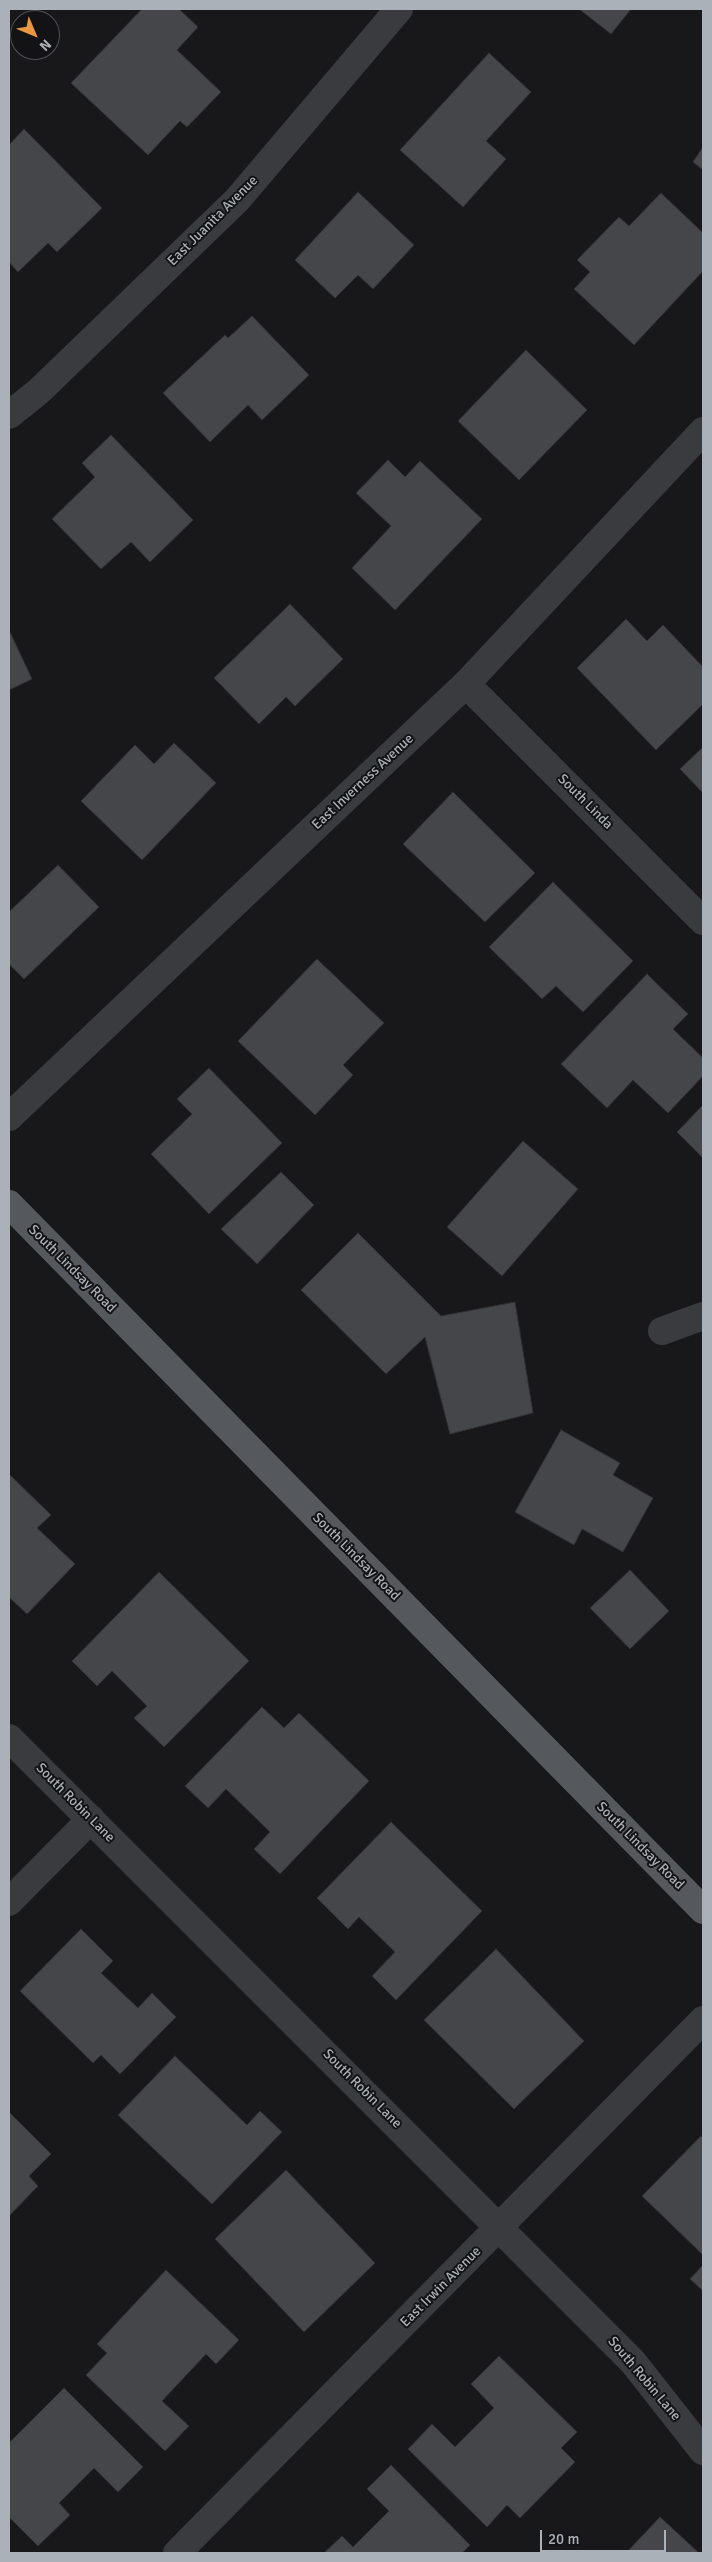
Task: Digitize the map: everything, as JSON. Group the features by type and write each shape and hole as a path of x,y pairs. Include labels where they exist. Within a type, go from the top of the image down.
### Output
{"main road":[{"name":"South Lindsay Road","path":"9,1204 703,1910"}],"street":[{"name":"East Juanita Avenue","path":"9,415 38,392 237,200 398,9"},
{"name":"East Inverness Avenue","path":"9,1117 466,684 703,431"},
{"name":"South Linda","path":"466,684 703,921"},
{"path":"662,1331 703,1316"},
{"name":"South Robin Lane","path":"9,1738 633,2362 703,2450"},
{"path":"9,1902 91,1818"},
{"name":"East Irwin Avenue","path":"177,2553 703,2020"}],"building":[{"path":"142,9 179,9 198,27 177,50 221,92 187,127 180,121 148,155 71,83"},
{"path":"579,9 631,9 611,34"},
{"path":"489,53 531,92 486,141 506,159 463,207 400,150"},
{"path":"24,129 102,208 57,252 48,243 18,272 9,262 9,145"},
{"path":"703,147 703,170 693,162"},
{"path":"358,192 414,245 373,289 358,275 335,298 295,260"},
{"path":"661,193 703,233 703,271 634,345 574,289 590,272 577,260 619,217 629,226"},
{"path":"252,316 309,375 262,420 248,405 210,442 163,393 225,335 228,338"},
{"path":"526,350 587,410 519,480 458,421"},
{"path":"111,435 193,520 150,562 131,542 101,569 52,519 95,477 82,463"},
{"path":"388,460 405,477 420,461 482,519 395,610 352,568 391,526 356,493"},
{"path":"290,604 343,659 295,706 286,697 259,724 214,678"},
{"path":"626,619 647,641 663,625 703,667 703,704 656,750 577,668"},
{"path":"9,630 32,679 9,690"},
{"path":"174,743 216,783 142,860 81,801 135,745 154,764"},
{"path":"703,747 703,793 680,769"},
{"path":"453,792 535,873 485,922 403,844"},
{"path":"58,865 99,907 24,979 9,964 9,912"},
{"path":"553,882 633,961 583,1012 556,986 542,999 489,947"},
{"path":"317,959 384,1023 343,1065 353,1075 315,1115 238,1041"},
{"path":"647,974 688,1014 673,1029 703,1058 703,1076 668,1113 633,1080 607,1108 561,1064"},
{"path":"209,1068 282,1143 209,1214 151,1154 192,1114 177,1099"},
{"path":"703,1105 703,1158 677,1132"},
{"path":"523,1141 578,1189 502,1276 447,1227"},
{"path":"281,1172 314,1205 257,1264 221,1229"},
{"path":"358,1233 441,1316 515,1302 533,1413 450,1434 425,1337 386,1374 301,1290"},
{"path":"561,1430 620,1463 613,1475 653,1498 623,1552 582,1529 574,1545 515,1512"},
{"path":"9,1474 51,1515 37,1528 75,1564 27,1614 9,1597"},
{"path":"630,1570 669,1611 630,1649 590,1608"},
{"path":"159,1572 249,1661 164,1747 134,1718 147,1706 112,1671 97,1686 72,1661"},
{"path":"262,1707 284,1728 299,1713 369,1781 280,1874 254,1849 270,1832 226,1789 208,1808 185,1786"},
{"path":"391,1822 482,1911 396,2000 372,1976 395,1952 359,1917 348,1929 317,1898"},
{"path":"81,1929 113,1961 101,1973 138,2008 152,1993 176,2017 120,2074 101,2055 93,2063 20,1991"},
{"path":"496,1949 584,2041 514,2109 424,2020"},
{"path":"175,2056 247,2125 260,2111 282,2132 212,2204 118,2115"},
{"path":"9,2112 51,2154 29,2176 38,2186 9,2216"},
{"path":"701,2136 703,2138 703,2255 642,2196"},
{"path":"286,2170 375,2263 304,2332 215,2239"},
{"path":"703,2265 703,2291 690,2279"},
{"path":"166,2270 239,2340 216,2364 206,2354 162,2401 189,2426 165,2451 86,2375 107,2353 97,2344"},
{"path":"499,2356 577,2432 561,2448 575,2462 520,2518 507,2505 487,2527 408,2449 432,2424 455,2447 494,2408 471,2384"},
{"path":"64,2388 143,2467 118,2492 94,2468 59,2503 70,2515 38,2546 9,2517 9,2443"},
{"path":"391,2465 470,2545 462,2553 324,2553 342,2536 353,2547 389,2511 367,2489"},
{"path":"660,2517 699,2553 626,2553"}]}
